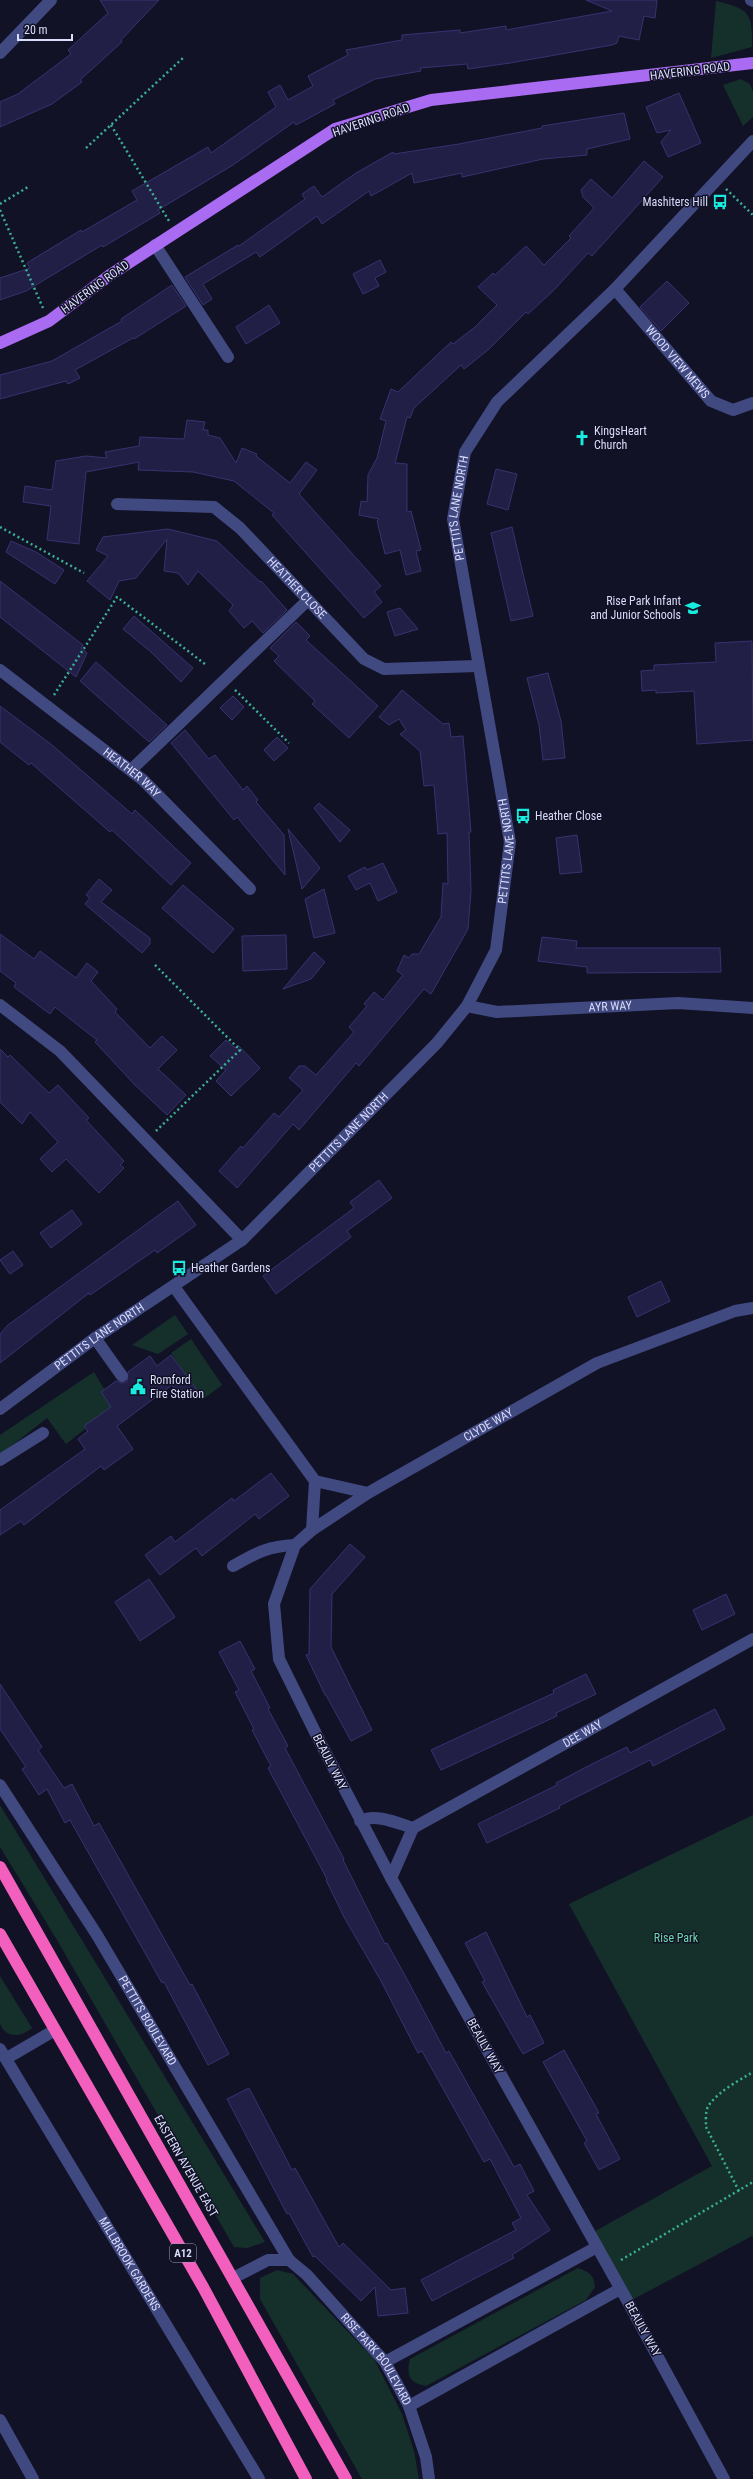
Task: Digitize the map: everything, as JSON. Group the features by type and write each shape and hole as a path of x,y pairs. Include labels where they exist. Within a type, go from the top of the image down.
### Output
{"highway":[{"name":"EASTERN AVENUE EAST","path":"0,1867 346,2479"},
{"name":"A12","path":"0,1934 203,2287 306,2479"}],"main road":[{"name":"HAVERING ROAD","path":"0,342 49,321 110,275 335,129 431,100 753,63"}],"street":[{"path":"0,53 51,0"},
{"name":"PETTITS LANE NORTH","path":"0,1409 95,1338 175,1288 242,1240 437,1043 468,1006 496,950 510,842 477,666 453,519 465,452 497,402 615,289 753,140"},
{"path":"155,245 228,357"},
{"name":"WOOD VIEW MEWS","path":"615,289 712,401 733,410 753,403"},
{"name":"HEATHER CLOSE","path":"118,504 214,507 240,528 364,659 384,669 477,666"},
{"path":"131,770 308,600"},
{"name":"HEATHER WAY","path":"0,670 143,780 250,889"},
{"name":"AYR WAY","path":"468,1006 498,1012 678,1003 753,1008"},
{"path":"0,1005 60,1052 242,1240"},
{"path":"175,1288 315,1481 312,1530"},
{"name":"CLYDE WAY","path":"274,1604 295,1546 312,1530 368,1493 597,1363 735,1311 753,1308"},
{"path":"95,1338 122,1376"},
{"path":"0,1460 43,1434"},
{"path":"315,1481 368,1493"},
{"path":"233,1566 261,1551 276,1546 295,1546"},
{"name":"BEAULY WAY","path":"274,1604 279,1658 360,1820 724,2479"},
{"name":"DEE WAY","path":"413,1828 753,1638"},
{"name":"PETTITS BOULEVARD","path":"0,1785 97,1935 289,2260"},
{"path":"360,1820 368,1817 388,1820 413,1828 391,1878"},
{"path":"4,2053 55,2030"},
{"name":"MILLBROOK GARDENS","path":"4,2053 259,2479"},
{"path":"385,2362 597,2247"},
{"path":"233,2278 268,2260 289,2260"},
{"name":"RISE PARK BOULEVARD","path":"289,2260 307,2275 385,2362 409,2406 426,2457 429,2479"},
{"path":"409,2406 620,2289"},
{"path":"0,2420 33,2479"}],"path":[{"path":"86,148 184,57"},
{"path":"112,125 176,232"},
{"path":"716,180 753,215"},
{"path":"0,204 28,187"},
{"path":"0,210 49,321"},
{"path":"0,527 84,573"},
{"path":"47,706 117,597 205,664"},
{"path":"225,680 289,743"},
{"path":"146,1141 240,1050 155,965"},
{"path":"739,2191 706,2127 706,2116 708,2105 732,2084 753,2072"},
{"path":"608,2267 753,2182"}],"green space":[{"path":"716,1 735,6 746,13 751,25 752,47 711,58"},
{"path":"741,79 750,84 753,92 753,117 743,126 723,85"},
{"path":"175,1315 188,1334 158,1354 132,1345"},
{"path":"191,1339 222,1385 202,1400 171,1353"},
{"path":"94,1372 118,1412 104,1414 66,1444 47,1418 0,1455 0,1435"},
{"path":"0,1805 265,2242 247,2248 234,2247 57,1940 0,1847"},
{"name":"Rise Park","path":"753,1815 753,2238 752,2236 628,2302 590,2234 712,2166 569,1904"},
{"path":"0,1976 32,2028 19,2035 6,2032 0,2023"},
{"path":"578,2268 590,2274 595,2287 586,2300 426,2386 416,2383 410,2377 408,2370 410,2359"},
{"path":"277,2270 293,2274 374,2359 402,2414 414,2451 419,2479 362,2479 260,2299 260,2278"}],"building":[{"path":"100,0 159,0 121,40 122,42 80,80 82,82 52,104 0,127 0,102 18,94 71,54 68,50 108,13"},
{"path":"586,0 657,0 655,18 644,16 639,40 619,36 617,43 612,45 510,63 468,69 467,64 420,68 421,71 375,79 333,100 335,104 296,125 294,122 233,165 158,210 160,213 103,247 102,245 26,291 0,300 0,278 30,268 27,263 81,230 82,232 137,200 132,191 208,147 211,153 276,107 268,92 280,85 288,100 313,86 308,76 348,55 346,50 402,40 402,35 460,30 460,33 506,26 506,30 612,11"},
{"path":"679,93 701,143 668,157 661,142 671,130 657,133 646,107"},
{"path":"624,113 630,139 587,149 587,155 543,159 462,177 462,173 414,183 412,173 371,196 369,191 322,224 317,216 260,257 256,252 203,284 212,299 203,305 185,277 238,245 239,246 305,199 302,194 314,186 322,197 356,173 393,152 394,154 459,144 542,128 542,126"},
{"path":"644,161 663,177 592,256 588,253 554,290 528,314 526,312 489,349 464,369 461,365 414,408 410,418 407,417 395,463 407,464 407,512 411,511 421,550 416,551 421,571 406,575 400,550 385,554 377,521 379,519 359,515 361,501 367,502 368,475 377,458 386,421 380,419 391,389 398,392 451,342 453,344 475,327 497,305 478,287 493,273 495,275 526,246 544,265 571,238 569,236 594,208 583,197 581,190 591,179 612,198"},
{"path":"380,260 386,272 375,278 379,286 363,294 353,274"},
{"path":"667,281 689,303 661,331 640,307"},
{"path":"172,285 186,306 134,339 133,338 75,370 80,378 68,384 66,381 0,399 0,375 52,361 122,321 121,319"},
{"path":"269,305 280,323 246,344 236,327"},
{"path":"187,420 205,422 203,430 208,430 208,435 220,438 236,463 242,448 257,454 256,456 290,483 306,462 317,470 299,494 381,586 374,592 382,602 364,618 272,515 274,513 234,481 193,472 138,470 139,462 86,472 79,544 47,540 51,506 23,502 25,486 52,490 56,461 86,456 107,458 105,452 139,446 140,437 184,439"},
{"path":"496,469 517,474 508,510 487,504"},
{"path":"512,527 533,616 511,621 491,533"},
{"path":"168,529 217,541 260,582 261,581 287,610 263,633 252,621 244,628 229,611 233,605 198,571 188,585 178,573 164,571 167,539 136,578 119,581 110,600 87,581 108,556 96,550 103,537"},
{"path":"11,541 36,552 64,570 55,584 6,552"},
{"path":"0,581 83,645 81,648 87,653 76,677 0,617"},
{"path":"400,608 418,629 395,636 387,612"},
{"path":"134,616 193,668 181,682 151,652 123,629"},
{"path":"296,622 310,636 306,640 378,706 349,738 312,704 315,701 274,661 279,656 270,648"},
{"path":"752,641 753,740 697,744 694,691 656,693 656,690 642,691 641,671 654,670 654,665 716,662 715,643"},
{"path":"96,662 167,725 149,742 80,681"},
{"path":"548,673 561,721 565,758 543,760 539,725 527,678"},
{"path":"402,690 443,724 449,723 451,737 463,736 471,832 469,832 471,891 468,929 431,994 424,989 359,1066 356,1063 299,1130 293,1124 237,1188 219,1171 241,1146 243,1148 274,1113 279,1117 303,1090 289,1078 299,1066 305,1066 316,1075 354,1032 349,1027 367,1006 364,1004 374,992 383,1000 403,975 397,971 404,955 409,958 412,954 419,954 441,917 443,883 448,884 447,833 438,834 434,785 424,786 420,751 400,734 406,730 399,719 389,725 379,717"},
{"path":"233,696 244,707 232,720 220,708"},
{"path":"0,706 52,745 132,814 135,810 191,863 171,885 112,830 110,832 31,763 29,765 0,742"},
{"path":"185,730 209,759 215,755 243,790 247,786 258,800 256,802 284,835 285,875 237,817 234,820 171,743"},
{"path":"277,737 288,748 274,761 264,750"},
{"path":"319,803 350,830 340,842 314,808"},
{"path":"288,829 320,868 302,889"},
{"path":"577,835 582,872 560,874 556,838"},
{"path":"383,863 397,892 378,901 370,883 356,890 348,876 365,867 367,870"},
{"path":"99,879 112,890 101,902 150,938 150,944 142,953 85,904 90,898 86,895"},
{"path":"183,885 234,929 213,953 162,908"},
{"path":"324,889 335,933 314,938 305,899"},
{"path":"0,934 34,959 40,951 76,978 87,963 98,972 91,981 117,1009 115,1012 150,1048 162,1036 177,1050 158,1069 186,1095 167,1115 135,1085 95,1042 97,1040 55,1007 50,1014 14,987 16,983 0,971"},
{"path":"286,935 287,969 243,971 242,936"},
{"path":"542,937 577,941 576,948 720,948 721,972 587,973 587,967 538,961"},
{"path":"314,952 325,962 311,979 283,989"},
{"path":"226,1040 235,1048 238,1045 260,1068 231,1096 216,1081 226,1070 210,1056"},
{"path":"0,1049 8,1057 10,1055 49,1093 58,1085 89,1118 86,1120 124,1161 120,1165 124,1168 99,1193 66,1159 52,1172 40,1159 58,1142 30,1112 22,1124 0,1102"},
{"path":"379,1180 392,1198 347,1231 351,1237 276,1294 263,1276 354,1208 350,1202"},
{"path":"178,1201 196,1225 157,1253 155,1250 90,1295 89,1293 0,1363 0,1334 8,1325"},
{"path":"72,1210 82,1224 51,1248 40,1233"},
{"path":"13,1251 23,1265 10,1274 0,1260"},
{"path":"661,1281 670,1301 637,1317 628,1297"},
{"path":"171,1355 197,1390 183,1400 172,1385 117,1426 133,1449 104,1470 101,1466 24,1525 21,1521 0,1535 0,1510 85,1449 78,1439 88,1431 84,1426 111,1407 101,1392 116,1381 122,1383 127,1382 128,1372 150,1356 157,1366"},
{"path":"271,1473 289,1496 259,1519 255,1514 202,1556 196,1548 160,1575 145,1555 171,1536 175,1542 232,1498 234,1501"},
{"path":"350,1544 365,1557 332,1594 331,1647 372,1730 351,1741 325,1695 306,1655 309,1654 310,1589"},
{"path":"149,1579 175,1617 140,1641 115,1602"},
{"path":"726,1594 735,1614 702,1630 693,1610"},
{"path":"240,1641 255,1669 251,1671 270,1708 268,1709 288,1746 285,1748 344,1859 343,1860 385,1944 387,1943 446,2053 449,2051 514,2167 520,2164 534,2191 527,2195 550,2230 512,2255 514,2258 432,2301 421,2280 516,2230 512,2223 521,2218 490,2159 484,2162 422,2051 418,2053 381,1981 344,1917 326,1880 327,1879 268,1768 271,1766 252,1730 254,1729 235,1692 239,1690 219,1652"},
{"path":"586,1674 596,1694 556,1713 557,1716 441,1770 431,1750 554,1693 553,1690"},
{"path":"0,1684 42,1747 38,1750 64,1788 72,1784 94,1826 99,1823 190,1985 192,1984 229,2054 208,2065 164,1982 162,1983 70,1820 65,1823 47,1789 39,1795 22,1769 26,1767 0,1729"},
{"path":"715,1709 725,1729 653,1766 650,1760 559,1806 560,1808 487,1843 478,1824 557,1785 556,1783 594,1763 627,1747 630,1753"},
{"path":"486,1932 527,2017 530,2015 544,2043 523,2054 482,1982 485,1981 465,1943"},
{"path":"564,2050 599,2113 596,2114 620,2159 599,2170 584,2143 587,2141 543,2062"},
{"path":"249,2088 292,2170 295,2168 339,2247 343,2243 391,2290 405,2288 408,2313 378,2316 375,2287 361,2301 315,2256 313,2257 289,2213 287,2214 227,2099"}],"place":[{"name":"Mashiters Hill","path":"720,202"},
{"name":"KingsHeart Church","path":"582,438"},
{"name":"Rise Park Infant and Junior Schools","path":"693,608"},
{"name":"Heather Close","path":"523,816"},
{"name":"Heather Gardens","path":"179,1268"},
{"name":"Romford Fire Station","path":"138,1387"}]}
